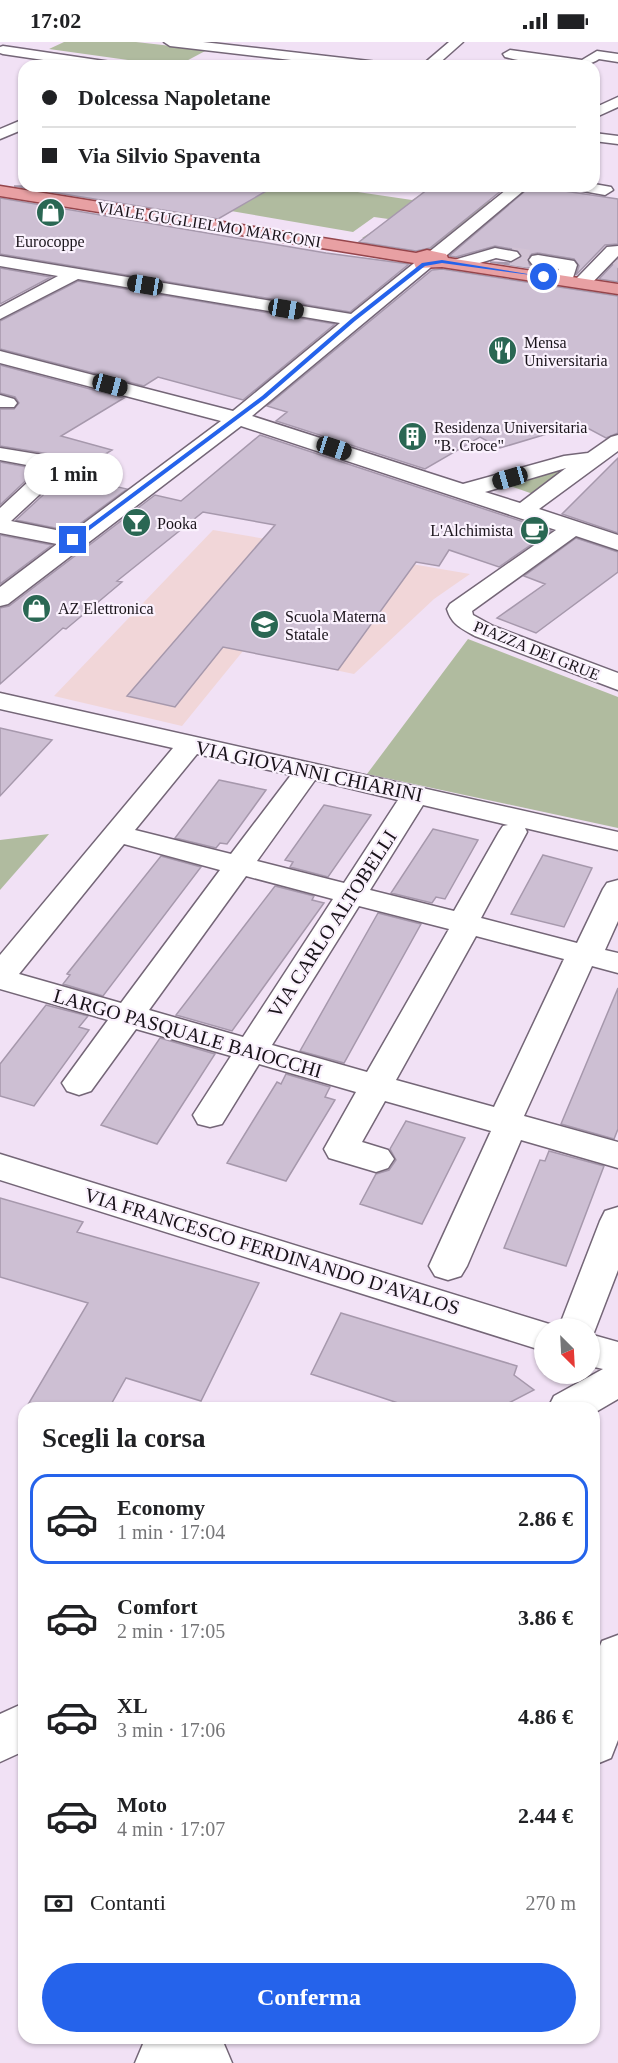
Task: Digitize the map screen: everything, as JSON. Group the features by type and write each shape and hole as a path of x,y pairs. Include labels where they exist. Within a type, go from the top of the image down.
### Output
{"main road":[{"name":"VIALE GUGLIELMO MARCONI","path":"0,191 618,288"}],"street":[{"path":"2,50 44,42"},
{"path":"170,42 220,48 243,48 333,60"},
{"path":"435,60 457,42"},
{"path":"20,47 78,60"},
{"path":"199,59 220,48"},
{"path":"510,54 554,60"},
{"path":"590,60 597,55 618,58"},
{"path":"600,109 615,95"},
{"path":"0,116 18,120"},
{"path":"0,135 18,124"},
{"path":"600,137 618,140"},
{"path":"600,189 605,190"},
{"path":"0,598 73,540 236,418 353,320 514,192"},
{"path":"460,264 495,253 511,256"},
{"path":"538,260 568,265 580,283 616,258"},
{"path":"0,261 353,320"},
{"path":"0,314 75,274"},
{"path":"0,357 236,418 618,543"},
{"path":"463,491 607,450"},
{"path":"523,511 607,450"},
{"path":"0,454 58,464 0,520"},
{"path":"0,526 73,540"},
{"name":"PIAZZA DEI GRUE","path":"573,528 459,609 462,619 484,631 618,682"},
{"name":"VIA GIOVANNI CHIARINI","path":"5,708 309,769 618,840"},
{"path":"0,978 190,745"},
{"path":"79,1083 309,769"},
{"name":"VIA CARLO ALTOBELLI","path":"210,1115 416,794"},
{"path":"376,1159 341,1149 513,832"},
{"path":"117,834 618,963"},
{"path":"447,1266 508,1123 618,889"},
{"name":"LARGO PASQUALE BAIOCCHI","path":"0,978 618,1155"},
{"name":"VIA FRANCESCO FERDINANDO D'AVALOS","path":"0,1167 534,1333"},
{"path":"581,1318 618,1221"},
{"path":"600,1353 618,1358"},
{"path":"579,1402 618,1380"},
{"path":"600,1720 618,1656"},
{"path":"0,1739 18,1728"},
{"path":"162,2063 179,2051 205,2063"}],"shaded area":[{"name":"Scuola Materna Statale","path":"213,530 470,574 434,599 354,674 243,651 182,726 54,696"}],"green space":[{"path":"64,42 136,42 207,50 188,60 128,60 49,49"},
{"path":"264,192 358,192 412,200 424,192 432,192 491,201 430,249 362,238 373,231 401,235 403,221 374,217 353,232 231,211"},
{"path":"565,466 568,467 533,494 507,485"},
{"path":"468,639 618,697 618,828 367,774"},
{"path":"49,834 0,890 0,840"}],"building":[{"path":"51,192 265,192 218,219"},
{"path":"424,192 500,192 430,248 416,251 359,242"},
{"path":"524,192 571,192 618,199 618,244 605,245 576,275 579,266 574,259 538,253 532,254 527,259 530,265 556,272 490,262 512,263 522,256 517,250 495,246 456,257 449,256"},
{"path":"0,198 326,253 409,264 350,312 0,254"},
{"path":"618,259 618,282 599,279"},
{"path":"0,268 51,277 0,304"},
{"path":"442,269 618,296 618,433 606,438 580,424 500,448 480,437 425,469 276,421 287,412 267,406 432,270"},
{"path":"78,281 335,324 243,400 158,377 144,386 0,349 0,321"},
{"path":"0,365 124,398 61,436 112,450 70,476 127,489 70,531 16,520 69,471 72,463 67,457 0,446 0,409 14,409 19,403 15,397 0,393"},
{"path":"260,435 551,531 499,567 449,550 439,566 416,562 338,670 223,647 175,707 127,696 275,525 203,512 117,581 122,582 66,629 63,628 0,684 0,608 9,606 155,495 181,501"},
{"path":"618,458 618,533 562,514"},
{"path":"0,462 38,469 0,505"},
{"path":"0,535 52,545 0,584"},
{"path":"576,538 618,552 618,572 536,633 497,618 545,584 524,576"},
{"path":"0,728 52,740 0,796"},
{"path":"219,780 266,790 227,844 220,843 216,848 175,838"},
{"path":"324,805 371,815 328,877 290,867 293,862 285,860"},
{"path":"433,829 478,840 445,899 436,897 432,903 391,893"},
{"path":"543,855 592,868 564,927 511,914"},
{"path":"161,856 201,867 103,996 63,984 70,975 67,974"},
{"path":"275,886 314,896 312,900 324,903 232,1031 176,1015"},
{"path":"378,913 421,924 344,1063 300,1051"},
{"path":"618,988 618,1129 614,1139 561,1124"},
{"path":"46,1005 88,1016 79,1027 89,1030 34,1106 0,1096 0,1064"},
{"path":"160,1038 215,1054 157,1144 101,1125"},
{"path":"286,1074 330,1087 325,1097 335,1100 286,1181 227,1163 277,1082 281,1084"},
{"path":"406,1121 465,1138 422,1224 360,1204 376,1174 389,1170 396,1160 390,1149"},
{"path":"549,1151 604,1166 566,1266 504,1248 540,1160 545,1161"},
{"path":"0,1198 83,1222 77,1232 259,1283 201,1401 126,1378 112,1402 30,1402 88,1303 0,1277"},
{"path":"341,1313 517,1366 514,1375 534,1390 511,1402 395,1402 311,1374"}],"tunnel":[{"path":"511,256 538,260"},
{"path":"614,265 618,260"}],"place":[{"name":"Eurocoppe","path":"50,213"},
{"name":"Mensa Universitaria","path":"503,351"},
{"name":"Residenza Universitaria \"B. Croce\"","path":"413,436"},
{"name":"Pooka","path":"136,523"},
{"name":"L'Alchimista","path":"534,530"},
{"name":"AZ Elettronica","path":"37,608"},
{"name":"Scuola Materna Statale","path":"264,625"}],"route":[{"path":"73,540 264,397 353,320 424,264 442,262 544,277"}]}
